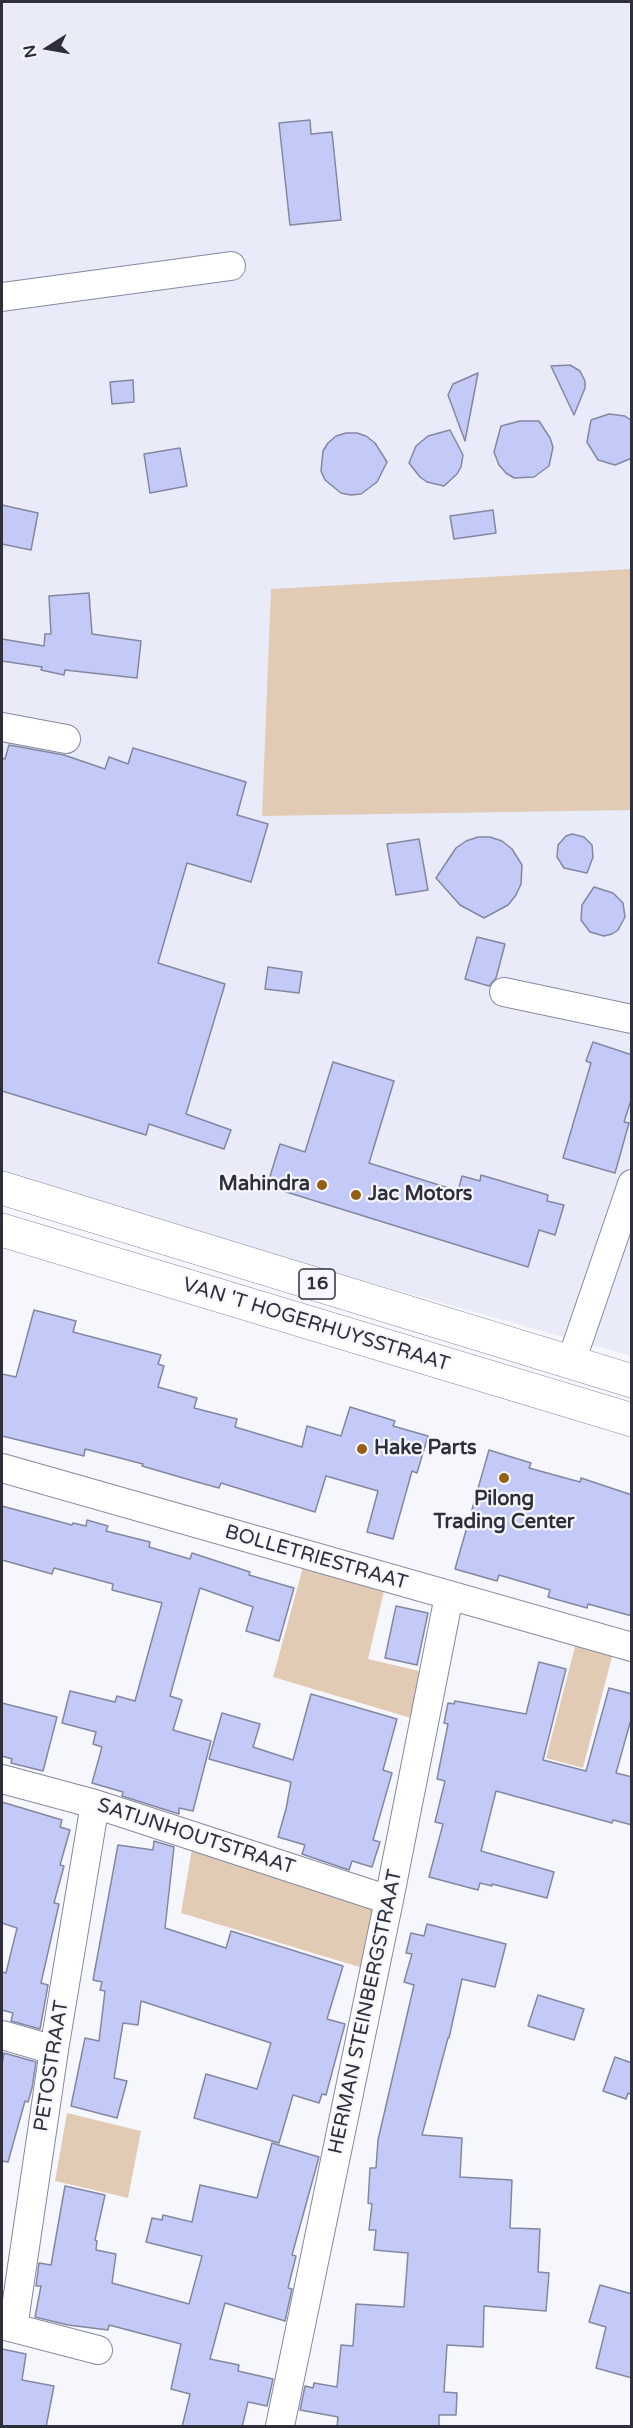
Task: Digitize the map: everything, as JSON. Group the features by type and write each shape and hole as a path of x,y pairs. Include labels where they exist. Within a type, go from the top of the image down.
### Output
{"main road":[{"name":"VAN 'T HOGERHUYSSTRAAT","path":"2,1188 632,1381"},
{"name":"VAN 'T HOGERHUYSSTRAAT","path":"2,1230 632,1420"}],"street":[{"path":"2,297 231,266"},
{"path":"2,727 66,739"},
{"path":"504,992 632,1019"},
{"path":"571,1362 632,1184"},
{"name":"BOLLETRIESTRAAT","path":"2,1468 632,1647"},
{"name":"HERMAN STEINBERGSTRAAT","path":"280,2427 449,1596"},
{"name":"SATIJNHOUTSTRAAT","path":"2,1779 95,1804 389,1900"},
{"name":"PETOSTRAAT","path":"7,2326 95,1804"},
{"path":"2,2036 54,2050"},
{"path":"7,2326 98,2350"}],"shaded area":[{"path":"2,2 631,2 631,1356 2,1179"},
{"path":"631,569 631,810 262,816 271,589"},
{"path":"303,1567 384,1591 368,1659 423,1672 411,1718 273,1677"},
{"path":"577,1639 614,1649 583,1768 546,1758"},
{"path":"193,1843 369,1901 373,1911 366,1969 181,1913"},
{"path":"67,2113 141,2131 128,2198 55,2181"}],"building":[{"path":"310,120 311,134 332,132 341,220 290,225 279,123"},
{"path":"570,365 580,371 585,381 585,388 574,415 551,366"},
{"path":"478,373 465,441 448,395 453,384"},
{"path":"133,380 134,402 112,404 110,382"},
{"path":"609,414 625,416 632,421 632,458 615,465 598,460 587,442 591,420"},
{"path":"520,421 539,421 553,447 549,466 534,477 514,478 506,473 499,465 494,452 501,426"},
{"path":"450,430 463,455 461,467 444,486 427,482 409,463 416,446 428,436"},
{"path":"346,433 366,436 375,443 387,462 377,482 361,494 341,493 325,480 321,471 323,451 328,443 336,436"},
{"path":"180,448 187,486 150,493 144,454"},
{"path":"2,505 38,513 31,550 2,544"},
{"path":"493,510 496,533 454,539 450,516"},
{"path":"89,593 92,634 141,641 137,678 65,670 64,675 41,670 42,667 2,661 2,639 44,646 45,634 51,634 49,596"},
{"path":"9,745 64,755 105,769 109,757 128,764 133,748 246,782 237,815 268,824 251,882 187,863 158,963 225,984 186,1114 231,1130 224,1149 149,1124 146,1135 2,1091 2,758 5,759"},
{"path":"572,834 584,837 592,845 593,857 587,873 564,868 557,857 558,845 566,836"},
{"path":"478,837 490,837 502,841 512,849 522,865 521,884 516,895 508,905 484,918 460,905 436,878 456,848"},
{"path":"419,839 428,890 396,895 387,844"},
{"path":"594,887 613,893 623,903 625,917 618,930 612,934 604,936 590,932 581,920 582,905"},
{"path":"477,937 505,944 496,978 489,986 465,979"},
{"path":"268,967 302,972 299,993 265,989"},
{"path":"593,1042 632,1055 632,1097 624,1122 629,1123 615,1173 563,1158 591,1063 586,1061"},
{"path":"333,1062 394,1081 369,1163 458,1191 462,1176 480,1181 481,1175 548,1195 547,1201 564,1205 555,1235 539,1230 528,1267 267,1186 280,1144 305,1152"},
{"path":"34,1310 76,1321 73,1332 161,1355 158,1364 164,1366 158,1387 197,1398 194,1408 237,1419 235,1427 302,1447 307,1426 341,1436 350,1407 395,1421 393,1426 428,1436 417,1473 412,1471 393,1539 367,1532 378,1491 326,1476 315,1512 221,1483 219,1488 142,1466 143,1464 85,1449 84,1456 2,1436 2,1374 16,1377"},
{"path":"489,1450 531,1463 529,1468 580,1482 581,1478 632,1495 632,1616 588,1604 587,1608 548,1597 550,1590 499,1575 497,1581 455,1569"},
{"path":"2,1506 72,1525 73,1523 86,1526 87,1520 108,1526 106,1531 150,1542 149,1547 190,1559 192,1553 250,1572 249,1575 294,1588 279,1641 246,1631 253,1607 200,1588 170,1696 182,1700 173,1730 211,1741 193,1811 179,1808 179,1814 122,1796 123,1792 92,1783 102,1747 93,1744 96,1732 62,1723 70,1691 115,1702 117,1696 135,1701 162,1603 112,1590 113,1584 54,1568 52,1574 2,1560"},
{"path":"396,1606 428,1613 417,1665 385,1658"},
{"path":"539,1662 566,1669 543,1760 586,1771 609,1688 632,1694 632,1716 616,1773 632,1777 632,1825 613,1820 612,1823 496,1791 481,1851 554,1872 547,1898 492,1884 492,1886 480,1883 478,1890 429,1877 443,1824 435,1822 445,1781 437,1779 448,1724 444,1723 448,1703 454,1704 455,1701 526,1714"},
{"path":"311,1694 397,1719 383,1770 392,1773 373,1840 380,1842 372,1867 352,1861 349,1870 302,1854 305,1845 278,1837 291,1782 209,1759 222,1713 260,1724 253,1747 293,1760"},
{"path":"2,1703 57,1717 43,1771 11,1763 12,1759 2,1756"},
{"path":"2,1802 62,1820 60,1827 70,1830 60,1865 64,1866 54,1903 59,1904 41,1983 48,1985 40,2029 11,2021 13,2013 2,2010 2,1972 6,1973 17,1928 2,1923"},
{"path":"154,1841 174,1847 165,1928 226,1948 231,1931 343,1966 327,2019 345,2024 326,2095 322,2094 319,2103 293,2095 279,2143 194,2118 206,2074 257,2089 271,2043 141,2001 138,2025 123,2023 114,2078 127,2081 117,2118 71,2106 85,2038 99,2041 105,1991 100,1990 102,1982 93,1980 118,1845 153,1850"},
{"path":"427,1924 506,1944 495,1987 462,1979 449,2038 422,2135 462,2138 460,2177 512,2180 510,2228 540,2229 538,2272 549,2273 546,2311 484,2306 483,2347 447,2345 444,2392 457,2393 456,2415 439,2415 439,2427 337,2427 338,2417 300,2410 305,2386 313,2388 314,2383 337,2387 341,2345 353,2346 356,2304 404,2307 408,2253 374,2250 376,2230 369,2230 372,2204 368,2203 370,2168 376,2168 378,2140 414,1985 404,1982 412,1954 406,1953 411,1933 424,1936"},
{"path":"538,1995 584,2009 574,2040 528,2026"},
{"path":"4,2053 36,2062 32,2088 28,2102 25,2101 8,2162 2,2161"},
{"path":"615,2057 632,2063 632,2095 628,2093 626,2099 603,2091"},
{"path":"272,2143 319,2157 292,2255 296,2256 288,2288 292,2289 285,2321 225,2303 210,2359 239,2365 238,2371 273,2379 267,2406 248,2402 242,2427 182,2427 190,2394 171,2389 181,2344 109,2325 108,2330 68,2325 35,2317 41,2286 36,2286 39,2263 51,2265 65,2186 105,2195 95,2240 97,2241 96,2250 116,2254 112,2283 189,2304 202,2256 146,2242 152,2218 162,2220 163,2215 192,2222 200,2185 257,2198"},
{"path":"600,2285 632,2294 632,2378 596,2368 606,2327 589,2322"},
{"path":"2,2349 26,2354 22,2380 54,2386 46,2427 2,2427"}],"place":[{"name":"Mahindra","path":"322,1185"},
{"name":"Jac Motors","path":"356,1195"},
{"name":"Hake Parts","path":"362,1449"},
{"name":"Pilong Trading Center","path":"504,1478"}]}
